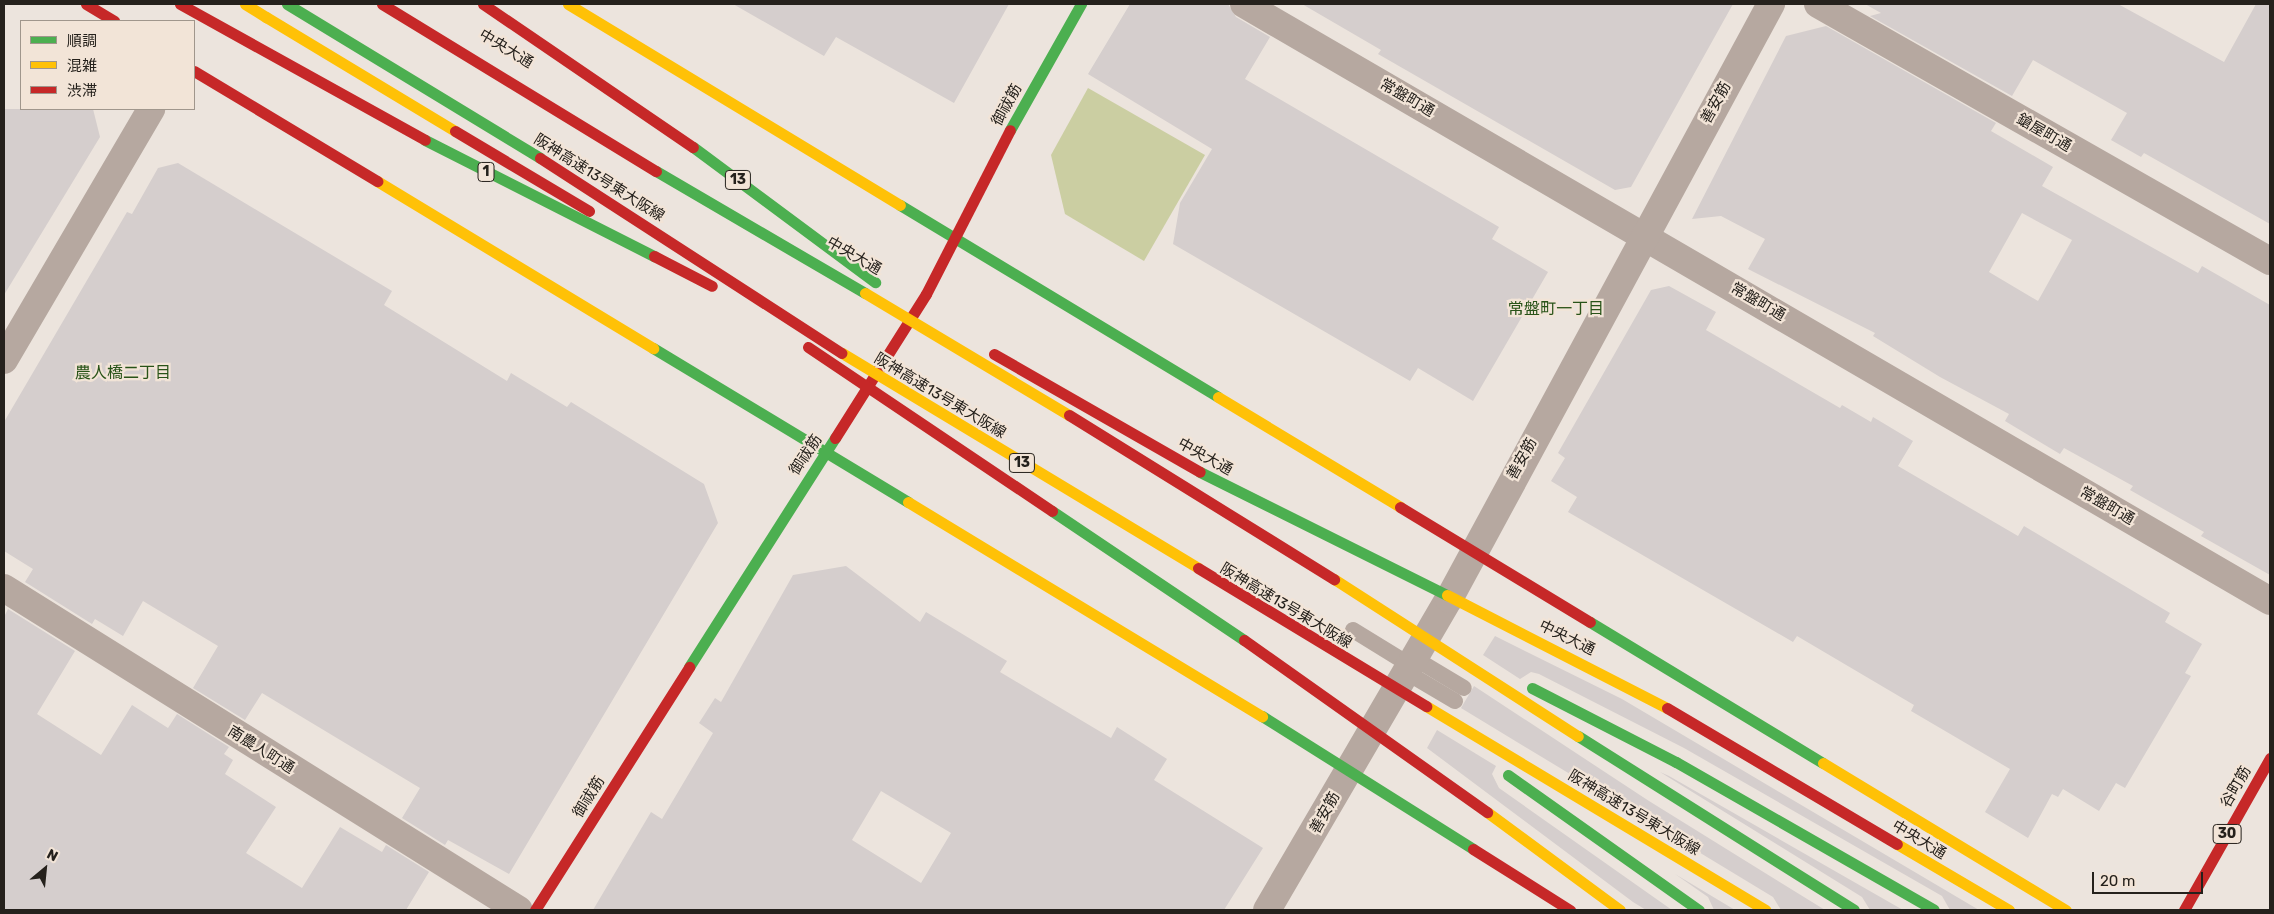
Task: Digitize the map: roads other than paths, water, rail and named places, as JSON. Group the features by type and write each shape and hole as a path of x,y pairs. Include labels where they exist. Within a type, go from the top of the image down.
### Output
{"main road":[{"path":"86,4 112,20"},
{"name":"1","path":"180,4 595,230 799,327"},
{"path":"245,4 751,308 1342,705 1620,910"},
{"name":"阪神高速13号東大阪線","path":"287,4 622,208 799,327 1370,675 1765,910"},
{"name":"13","path":"382,4 647,166 987,364 1404,622 1657,788 1854,910"},
{"name":"中央大通","path":"401,4 798,242 1223,485 1629,685 2009,910"},
{"name":"13","path":"483,4 670,130 987,364"},
{"name":"中央大通","path":"568,4 1475,550 2066,910"},
{"name":"御祓筋","path":"535,910 926,294 954,237 1081,4"},
{"path":"195,72 827,451 1349,770 1570,910"},
{"path":"1404,622 1676,762 1934,910"},
{"path":"1370,675 1480,755"},
{"name":"谷町筋","path":"2184,910 2270,758"},
{"path":"1496,766 1699,910"}],"street":[{"name":"常盤町通","path":"1244,4 1644,235 2270,601"},
{"name":"善安筋","path":"1267,910 1475,550 1644,235 1771,4"},
{"name":"鎗屋町通","path":"1818,4 2270,262"},
{"path":"4,360 150,110"},
{"name":"南農人町通","path":"4,588 519,910"}],"lane":[{"path":"1353,630 1460,694"}],"district":[{"name":"常盤町一丁目","path":"1556,309"},
{"name":"農人橋二丁目","path":"123,373"}]}
